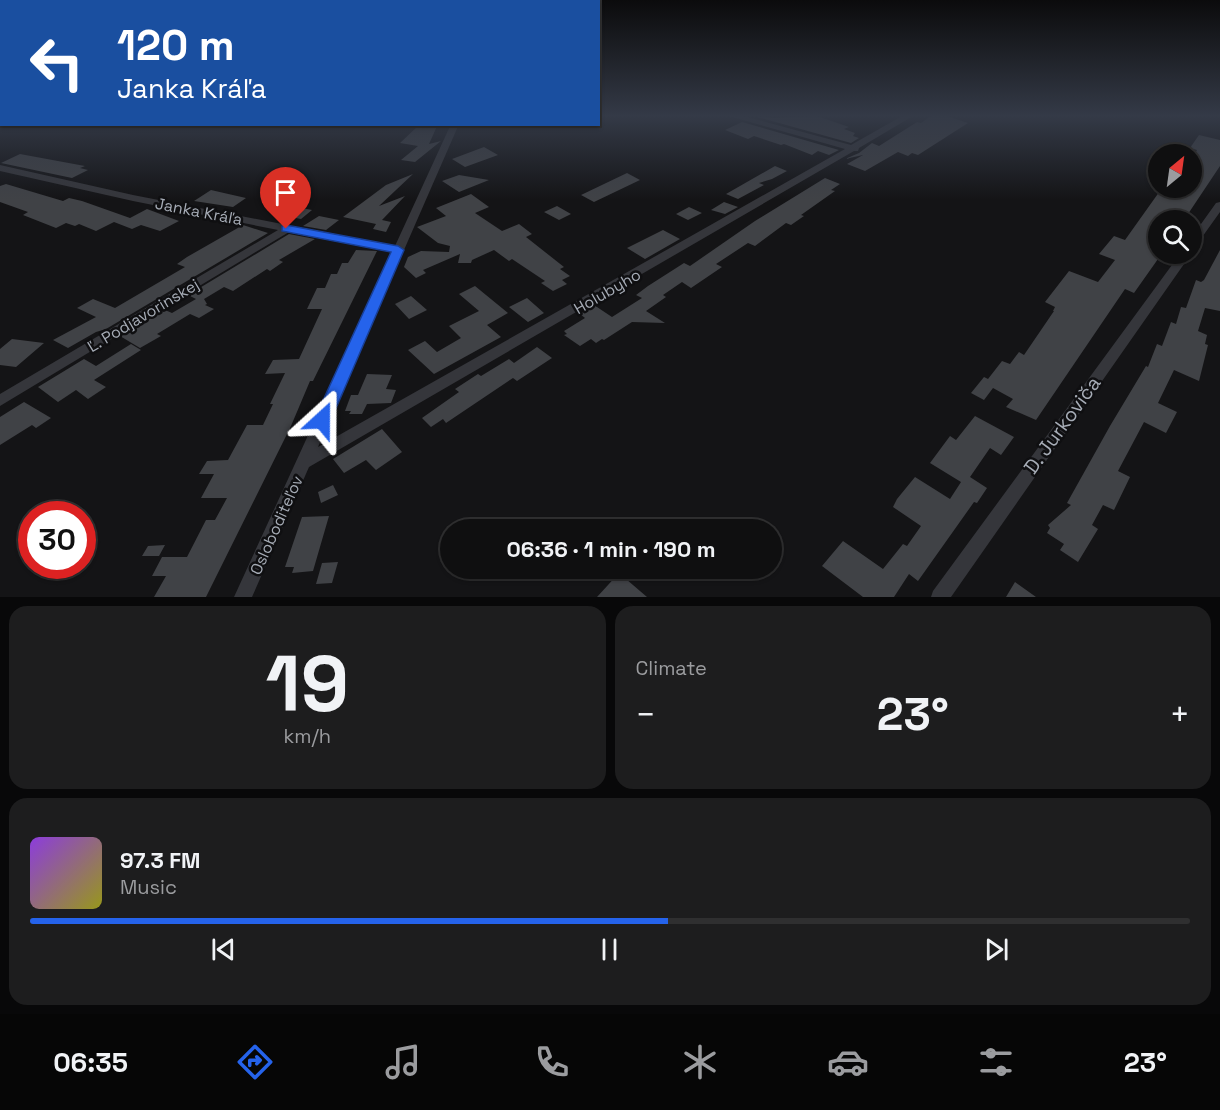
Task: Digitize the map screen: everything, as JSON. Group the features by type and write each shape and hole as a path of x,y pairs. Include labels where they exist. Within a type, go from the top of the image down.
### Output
{"street":[{"name":"Osloboditeľov","path":"243,597 446,144"},
{"path":"836,144 855,149"},
{"name":"Holubyho","path":"303,463 863,144"},
{"name":"Janka Kráľa","path":"0,168 286,229 398,250"},
{"path":"1202,229 1220,204"},
{"name":"Ľ. Podjavorinskej","path":"0,401 286,229"},
{"name":"D. Jurkoviča","path":"940,597 1178,264"}],"building":[{"path":"405,144 437,144 415,162 401,160 418,146"},
{"path":"778,144 818,144 839,150 829,155 818,151 812,155 784,144"},
{"path":"871,144 879,146 882,144 935,144 918,155 912,153 908,156 898,152 865,171 847,164 863,155 845,159 859,153"},
{"path":"1193,144 1220,144 1220,166 1202,193 1202,144"},
{"path":"484,147 498,155 465,167 452,159"},
{"path":"20,154 85,166 80,168 88,170 72,178 1,163"},
{"path":"775,166 787,171 759,183 764,185 738,199 726,194"},
{"path":"627,173 640,180 594,202 581,195"},
{"path":"413,174 379,206 405,196 382,220 391,222 386,232 373,229 376,224 343,217 386,185"},
{"path":"459,175 489,180 459,192 442,181"},
{"path":"825,178 840,184 831,190 835,191 801,215 804,216 791,225 786,223 755,246 748,243 716,264 722,267 691,288 682,282 646,311 665,323 632,322 604,340 596,343 591,339 580,346 564,335 567,334 564,331 585,318 580,314 594,305 612,317 642,298 636,295 648,286 684,263 690,266 755,221"},
{"path":"6,184 63,201 69,198 82,201 130,218 147,209 179,221 160,231 141,225 132,229 114,222 96,231 79,224 75,226 66,223 56,228 23,215 28,212 0,202 0,186"},
{"path":"211,190 246,198 233,207 194,201"},
{"path":"471,194 489,207 475,213 502,231 519,224 532,234 526,237 564,267 560,269 570,276 562,280 567,284 553,291 541,283 545,281 494,250 472,260 471,263 458,263 460,254 423,270 426,273 416,278 404,267 408,257 421,251 449,252 450,246 438,243 417,227 446,216 436,208"},
{"path":"1155,198 1199,198 1191,210 1148,210 1148,264 1154,264 1134,293 1125,289 1036,420 1006,407 1013,399 993,388 984,400 971,393 984,377 988,379 1002,361 1010,364 1019,352 1024,355 1054,311 1055,307 1045,302 1069,271 1098,282 1115,260 1099,254 1114,236 1125,240"},
{"path":"724,202 738,207 725,214 711,210"},
{"path":"291,206 312,210 301,219 280,215"},
{"path":"557,206 571,214 559,220 544,212"},
{"path":"689,207 702,213 688,220 676,214"},
{"path":"319,216 339,220 326,230 303,226"},
{"path":"243,225 268,233 106,329 68,348 53,340 96,317 77,308 93,299 115,308 185,267 177,264"},
{"path":"663,230 680,239 645,259 627,248"},
{"path":"289,234 315,239 279,260 283,262 270,271 267,269 233,291 224,287 204,299 207,304 205,305 214,309 199,318 190,314 157,334 161,336 140,348 120,336 165,310 172,313 196,299 188,295"},
{"path":"356,250 377,251 313,381 310,381 291,426 206,597 154,597 166,576 152,576 162,557 187,557 206,520 215,520 227,498 201,498 214,474 199,474 207,461 228,460 247,425 263,425 285,373 265,374 273,360 299,359 322,309 307,309 317,288 325,288 331,274 337,274 342,263 348,263"},
{"path":"1220,250 1220,311 1205,308 1198,331 1207,335 1205,344 1208,345 1199,381 1174,370 1158,403 1177,412 1166,433 1144,422 1118,471 1130,477 1114,510 1103,505 1092,525 1098,529 1078,562 1060,550 1064,544 1047,533 1050,528 1048,525 1071,505 1067,503 1110,426 1146,366 1148,367 1157,344 1162,346 1171,322 1176,324 1181,307 1186,308 1196,280 1201,282 1204,280"},
{"path":"475,286 508,313 487,325 501,337 434,374 408,350 425,341 437,352 461,338 449,326 479,311 459,294"},
{"path":"411,296 427,310 409,319 395,304"},
{"path":"527,298 544,313 528,322 509,307"},
{"path":"12,339 44,343 16,367 0,365 0,349"},
{"path":"131,344 141,350 94,380 106,387 88,399 76,390 58,402 38,387 84,359 96,366"},
{"path":"537,347 552,358 517,381 513,378 446,423 443,419 431,427 422,418 459,392 455,389 478,374 481,376 509,359 514,363"},
{"path":"367,374 392,375 386,389 396,390 391,403 367,404 362,414 349,414 351,411 345,411 351,395 358,395"},
{"path":"24,402 51,418 36,428 32,425 0,445 0,417"},
{"path":"975,416 1014,437 1001,455 990,448 970,477 987,488 977,503 974,502 918,581 909,574 894,597 863,597 822,566 843,541 883,569 903,544 907,546 921,526 893,507 897,499 915,477 950,499 961,482 930,463 950,436 956,440"},
{"path":"382,429 402,452 376,470 366,460 344,473 333,459"},
{"path":"333,485 338,495 321,503 318,492"},
{"path":"329,516 313,571 292,573 294,567 285,567 302,517"},
{"path":"165,545 159,556 142,556 148,546"},
{"path":"338,562 332,583 316,584 322,563"},
{"path":"614,579 626,579 647,597 597,597"},
{"path":"1015,582 1036,597 1006,597"}],"route":[{"path":"286,229 398,250 322,420"}]}
